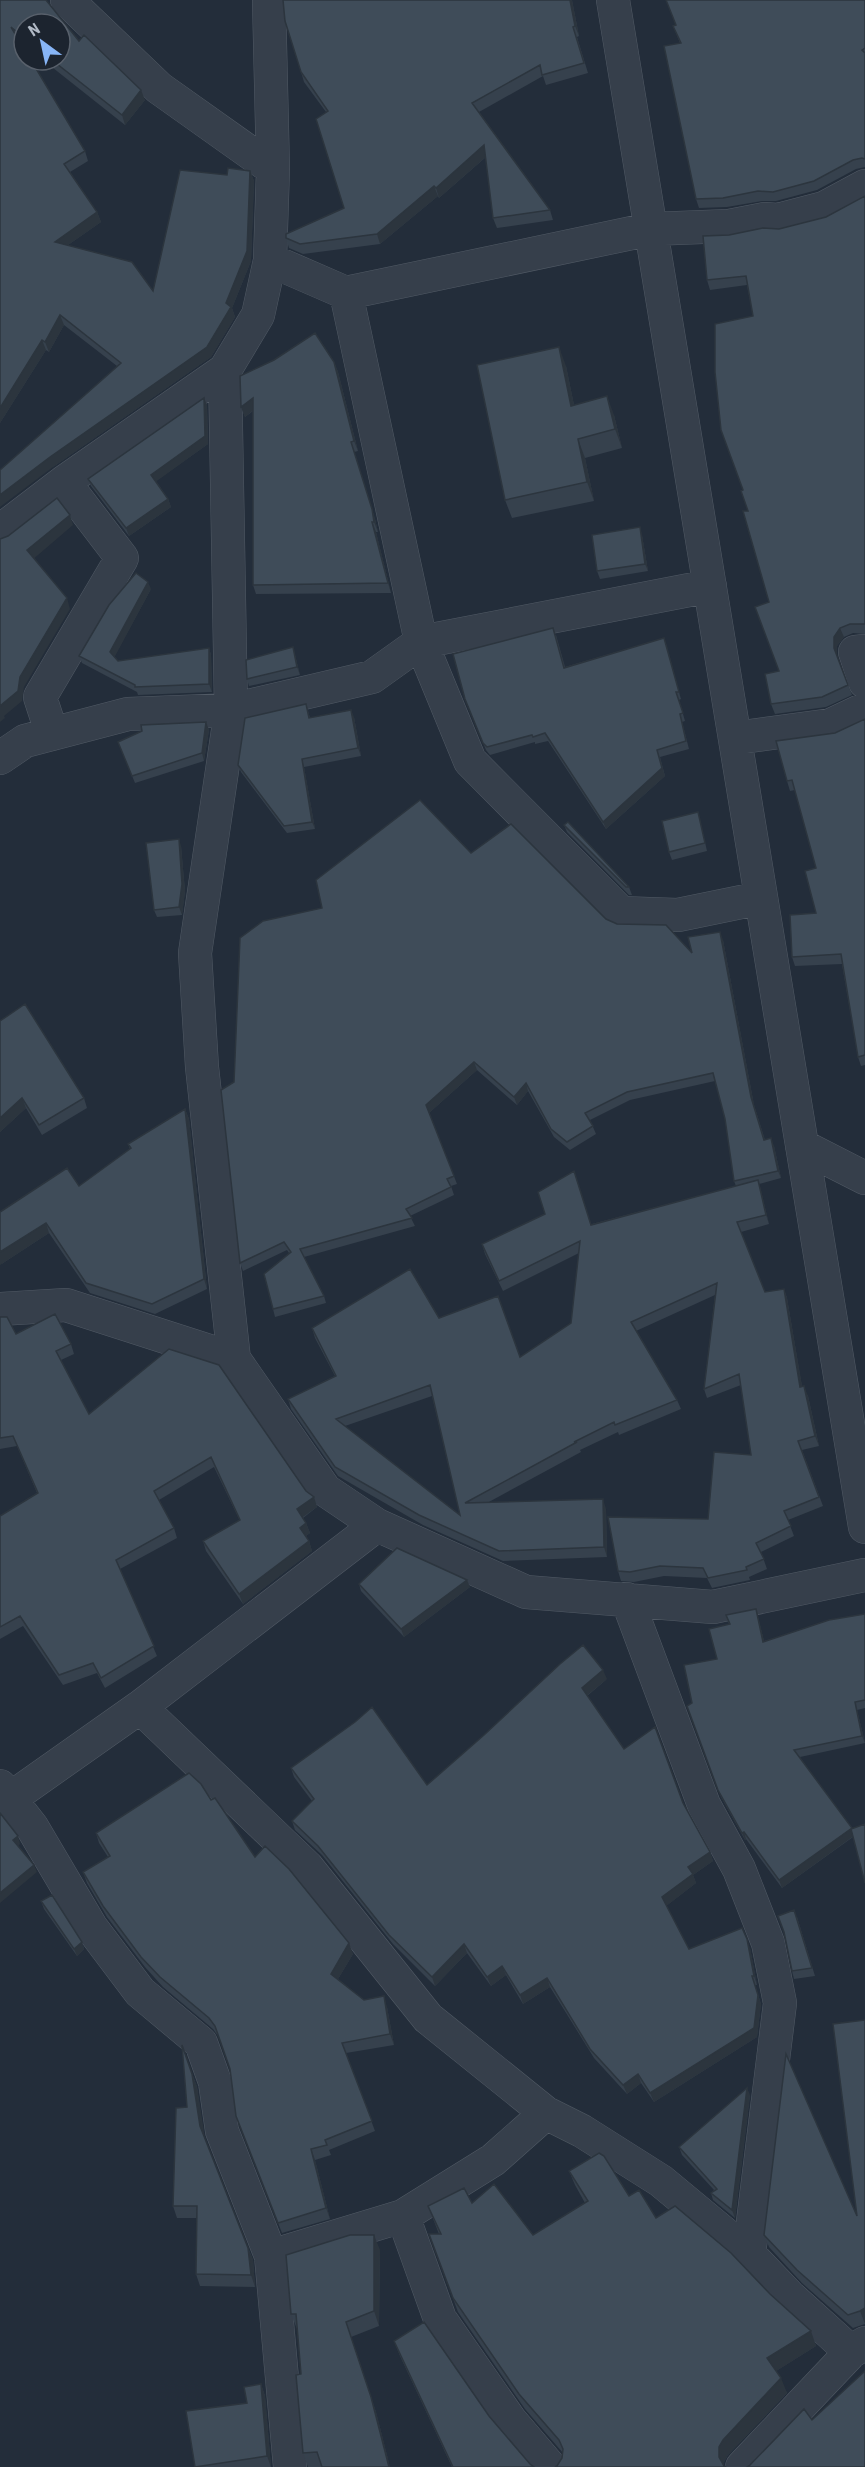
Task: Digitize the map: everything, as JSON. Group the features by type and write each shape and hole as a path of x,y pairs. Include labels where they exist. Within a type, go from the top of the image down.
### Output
{"street":[{"path":"67,0 159,88 273,169"},
{"path":"0,531 64,482 225,370 258,315 270,260 273,169 269,0"},
{"path":"613,0 865,1527"},
{"path":"270,260 346,293 651,229 729,226 765,219 778,220 824,208 865,186"},
{"path":"346,293 421,642 470,760 621,913 678,915 761,898"},
{"path":"225,370 231,710 195,953 202,1067 234,1359 325,1490 377,1525 526,1592 713,1607 865,1575"},
{"path":"52,734 40,697 122,558 64,482"},
{"path":"0,758 25,741 128,714 231,710 372,677 421,642 710,586"},
{"path":"865,651 855,652 865,682"},
{"path":"735,738 831,725 865,709"},
{"path":"802,1146 865,1178"},
{"path":"0,1310 66,1305 234,1359"},
{"path":"290,2467 271,2256 222,2130 215,2082 201,2043 140,1992 91,1927 32,1827 6,1792 140,1707 377,1525"},
{"path":"627,1599 704,1805 739,1869 768,1943 780,2003 749,2254"},
{"path":"140,1707 307,1867 428,2018 546,2113 582,2131 662,2181 749,2254 789,2296 858,2348 742,2467"},
{"path":"271,2256 403,2216 493,2160 546,2113"},
{"path":"403,2216 440,2319 510,2420 550,2467"}],"building":[{"path":"0,0 46,0 56,12 12,12 12,72 38,72 85,151 64,164 97,212 55,242 132,262 153,291 180,170 227,175 228,168 250,171 247,251 226,303 231,307 207,347 50,457 0,495 0,470 121,363 60,315 45,342 42,340 0,408"},
{"path":"283,0 570,0 575,26 573,27 584,63 542,75 540,65 472,103 550,210 493,218 484,145 436,188 434,186 377,234 300,244 286,238 286,234 344,208 316,119 328,111 301,72 285,21"},
{"path":"666,0 865,0 865,48 862,50 865,53 865,159 853,160 814,181 773,192 758,191 723,198 696,199 664,46 681,43 673,26 676,25"},
{"path":"72,32 79,41 84,35 141,90 122,115 67,72 72,72"},
{"path":"865,196 865,624 850,624 840,628 834,637 834,648 848,685 822,697 771,704 765,674 779,671 755,607 769,602 743,511 748,511 741,491 743,490 721,430 715,372 715,324 753,316 746,276 707,280 703,236 729,235 763,228 779,229 826,217"},
{"path":"315,333 334,362 354,441 351,442 372,509 374,522 372,522 388,583 253,585 253,398 241,407 240,376 274,360"},
{"path":"559,347 571,406 607,396 615,429 578,439 587,482 505,500 477,365"},
{"path":"204,398 205,436 151,475 168,499 126,528 88,479"},
{"path":"57,498 70,515 27,550 67,598 20,677 18,691 0,706 0,539 8,536"},
{"path":"640,527 645,564 597,571 592,535"},
{"path":"136,573 148,582 110,652 118,661 209,648 209,684 135,687 79,656 109,605"},
{"path":"553,628 564,668 664,638 679,692 676,692 683,713 680,714 686,741 657,750 662,768 603,822 545,733 487,747 483,743 465,699 453,654"},
{"path":"293,647 297,667 247,679 246,660"},
{"path":"306,704 309,718 351,710 358,748 302,759 312,822 284,826 238,765 245,718"},
{"path":"865,719 865,1055 858,1057 841,954 792,957 790,915 816,913 805,871 816,868 792,780 787,781 776,741 835,733"},
{"path":"206,722 202,753 132,776 118,742 142,731 141,725"},
{"path":"420,800 471,853 511,824 606,919 617,924 666,925 692,953 688,937 720,932 751,1097 764,1140 771,1138 778,1171 734,1181 725,1119 713,1073 627,1092 585,1113 593,1126 567,1142 551,1129 526,1083 514,1097 474,1062 426,1105 454,1176 447,1179 451,1187 406,1209 412,1218 300,1249 324,1296 273,1309 264,1274 291,1252 284,1242 240,1263 221,1090 234,1082 240,938 263,921 322,908 316,880"},
{"path":"698,812 705,843 669,852 662,821"},
{"path":"568,822 629,887 626,887 564,825"},
{"path":"179,839 182,884 179,907 154,910 146,843"},
{"path":"25,1004 84,1098 39,1125 22,1098 0,1118 0,1021"},
{"path":"185,1109 204,1279 152,1304 86,1283 46,1223 0,1252 0,1212 67,1168 79,1186 131,1148 128,1144"},
{"path":"574,1171 591,1225 758,1180 766,1215 737,1222 765,1292 784,1289 800,1387 804,1386 815,1436 798,1441 819,1497 784,1511 791,1526 756,1543 764,1559 746,1567 747,1570 708,1578 703,1568 660,1566 630,1572 618,1571 608,1517 708,1519 714,1452 751,1455 739,1374 704,1389 717,1283 631,1322 677,1400 615,1425 614,1422 465,1503 603,1499 604,1547 499,1551 419,1515 335,1467 288,1399 336,1376 312,1328 410,1269 439,1318 498,1296 520,1357 571,1323 580,1241 499,1281 482,1244 545,1214 538,1192","holes":["430,1385 460,1515 336,1419"]},
{"path":"55,1314 71,1344 56,1351 89,1414 169,1349 219,1365 306,1491 314,1497 297,1509 306,1523 300,1528 309,1541 239,1594 203,1541 240,1520 211,1457 154,1491 174,1528 116,1560 154,1646 101,1678 93,1663 59,1675 20,1616 0,1627 0,1516 38,1493 13,1436 0,1438 0,1317 7,1317 16,1334"},
{"path":"397,1548 467,1580 401,1629 359,1584"},
{"path":"756,1609 763,1642 829,1620 865,1614 865,1700 855,1702 862,1736 794,1750 852,1828 779,1880 744,1832 742,1833 718,1790 687,1706 692,1703 684,1665 717,1659 709,1629 730,1624 726,1615"},
{"path":"583,1645 603,1670 582,1688 624,1749 655,1727 683,1803 710,1852 688,1867 693,1874 662,1897 689,1949 742,1928 747,1939 754,1976 752,1976 758,1995 754,2028 650,2093 638,2074 623,2085 590,2049 547,1978 520,1995 502,1966 487,1977 464,1944 432,1977 389,1935 318,1846 292,1821 314,1799 291,1768 372,1707 427,1785"},
{"path":"189,1773 201,1784 211,1800 215,1798 255,1857 265,1846 289,1869 349,1943 331,1974 364,2000 384,1996 390,2034 342,2043 372,2121 325,2140 327,2145 311,2149 326,2208 278,2223 236,2116 230,2069 215,2026 141,1957 103,1906 83,1872 110,1856 96,1833"},
{"path":"0,1813 18,1836 13,1840 34,1865 0,1893"},
{"path":"865,1824 865,1883 851,1829"},
{"path":"52,1895 82,1942 74,1949 41,1901"},
{"path":"794,1910 812,1968 792,1971 784,1932 778,1916"},
{"path":"865,2020 865,2308 848,2315 797,2270 764,2235 786,2054 857,2216 833,2024"},
{"path":"182,2045 192,2074 200,2126 248,2248 251,2275 196,2274 197,2206 173,2206 176,2108 187,2107"},
{"path":"747,2088 732,2210 711,2193 717,2189 679,2147"},
{"path":"599,2153 604,2156 629,2196 639,2190 656,2218 675,2206 731,2253 770,2294 811,2331 767,2358 781,2378 723,2440 719,2447 719,2457 726,2467 555,2467 562,2458 563,2449 559,2440 519,2394 453,2298 429,2234 441,2234 428,2206 464,2188 472,2203 494,2184 533,2235 588,2201 569,2171"},
{"path":"350,2235 374,2235 374,2311 346,2322 371,2397 389,2467 322,2467 317,2452 303,2453 296,2375 301,2374 296,2314 291,2314 286,2255"},
{"path":"424,2322 489,2416 534,2467 453,2467 394,2341"},
{"path":"865,2371 865,2467 747,2467 804,2409 812,2420"},
{"path":"261,2384 267,2456 195,2467 186,2411 247,2403 244,2387"}]}
